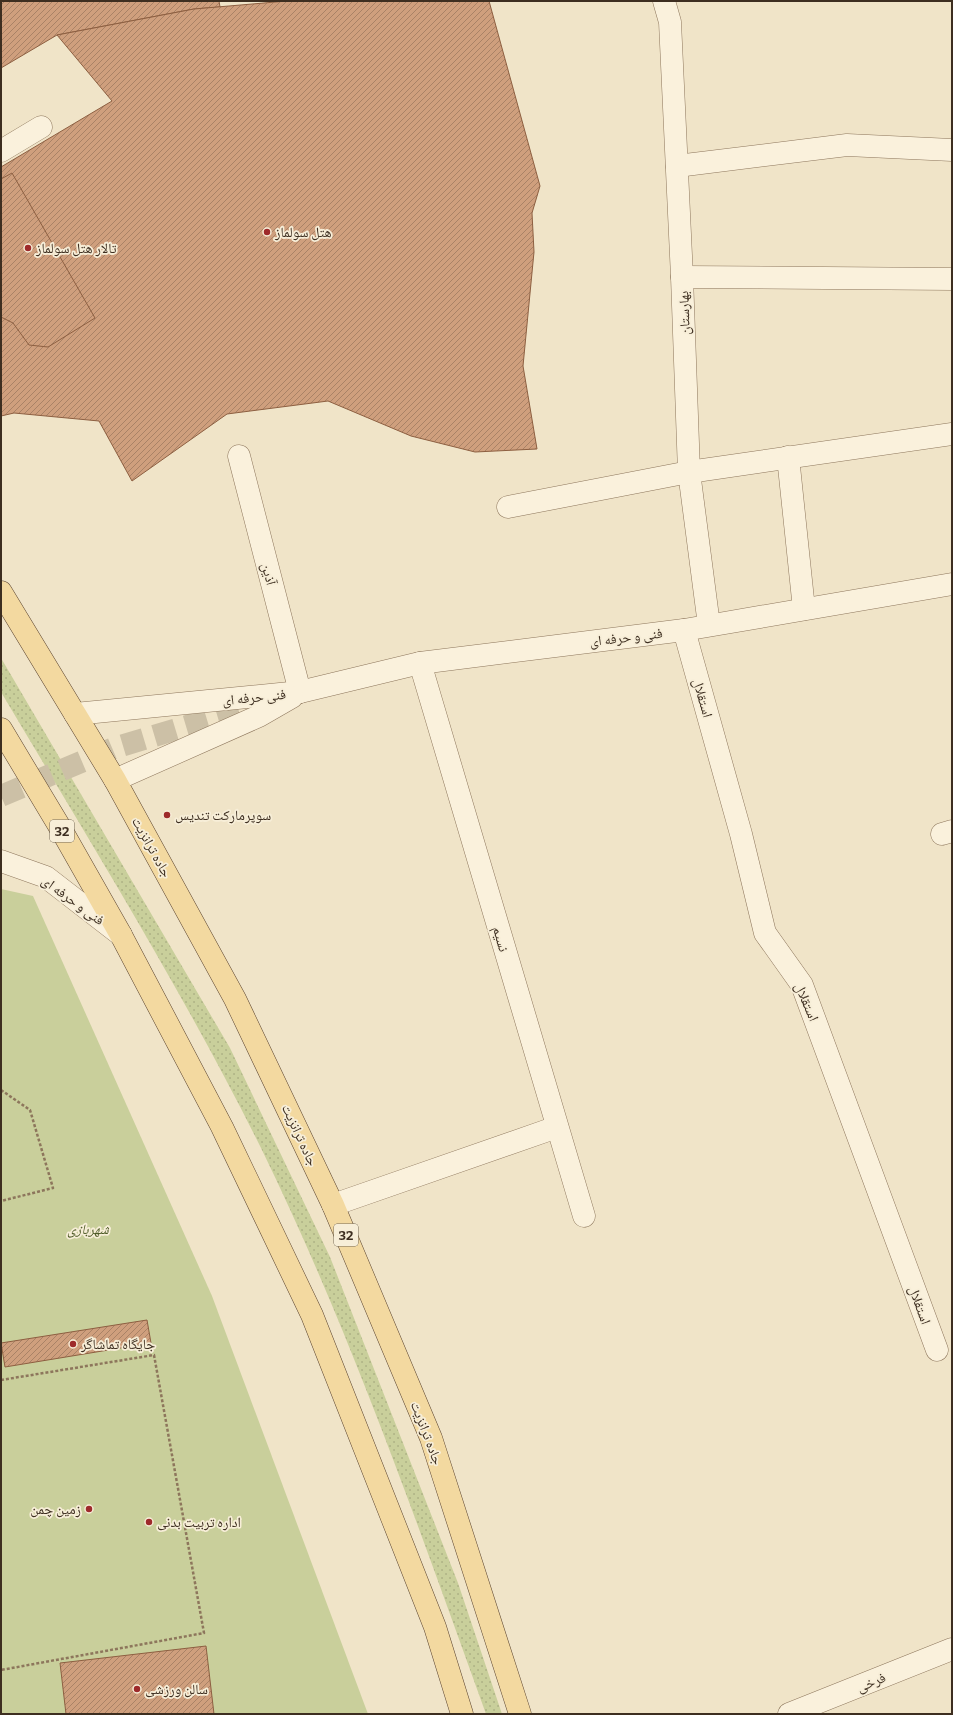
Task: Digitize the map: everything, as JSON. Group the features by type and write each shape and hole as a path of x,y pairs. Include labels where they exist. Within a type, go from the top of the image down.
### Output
{"main road":[{"name":"جاده ترانزیت","path":"1,592 116,780 235,999 333,1205 431,1438 520,1714"},
{"name":"32","path":"1,729 58,824 121,935 222,1127 312,1315 434,1627 462,1714"}],"street":[{"name":"بهارستان","path":"664,1 670,22 682,277 689,472 710,625"},
{"path":"1,151 41,127"},
{"path":"677,166 847,145 952,150"},
{"path":"682,277 952,279"},
{"path":"508,507 689,472 952,434"},
{"name":"آذین","path":"239,456 300,692"},
{"path":"788,457 804,609"},
{"name":"فنی و حرفه ای","path":"300,692 420,662 684,630 952,584"},
{"name":"استقلال","path":"684,630 741,834 765,933 802,985 937,1350"},
{"name":"نسيم","path":"420,662 584,1216"},
{"name":"فنی حرفه ای","path":"75,714 300,692"},
{"name":"فنی حرفه ای","path":"116,780 259,716 300,692"},
{"name":"فنی و حرفه ای","path":"1,861 46,877 121,935"},
{"path":"333,1205 557,1127"},
{"name":"فرخی","path":"789,1714 952,1649"}],"path":[{"path":"1,1090 30,1110 53,1188 1,1201"},
{"path":"1,1380 154,1355 204,1633 1,1670"}],"green space":[{"path":"1,658 230,1048 330,1257 458,1583 502,1714 486,1714 408,1499 353,1357 324,1286 261,1148 231,1089 168,974 1,692"},
{"name":"اداره تربیت بدنی","path":"1,889 33,896 212,1296 368,1714 1,1714"}],"building":[{"path":"1,1 219,1 220,7 194,9 57,35 1,68"},
{"name":"هتل سولماز","path":"287,1 489,1 540,186 532,213 534,252 523,366 537,449 475,452 411,436 328,401 227,414 132,481 99,421 14,413 1,416 1,167 112,101 57,35 194,9"},
{"name":"تالار هتل سولماز","path":"12,173 95,318 48,347 29,345 13,323 1,317 1,179"},
{"name":"جایگاه تماشاگر","path":"147,1320 151,1343 5,1367 1,1343"},
{"name":"سالن ورزشی","path":"206,1646 214,1714 66,1714 60,1663"}],"tunnel":[{"path":"1,796 114,748 277,699"}],"place":[{"name":"هتل سولماز","path":"267,232"},
{"name":"تالار هتل سولماز","path":"28,248"},
{"name":"سوپرمارکت تندیس","path":"167,815"},
{"name":"جایگاه تماشاگر","path":"73,1344"},
{"name":"زمین چمن","path":"89,1509"},
{"name":"اداره تربیت بدنی","path":"149,1522"},
{"name":"سالن ورزشی","path":"137,1689"}],"park label":[{"name":"شهربازی","path":"88,1229"}]}
